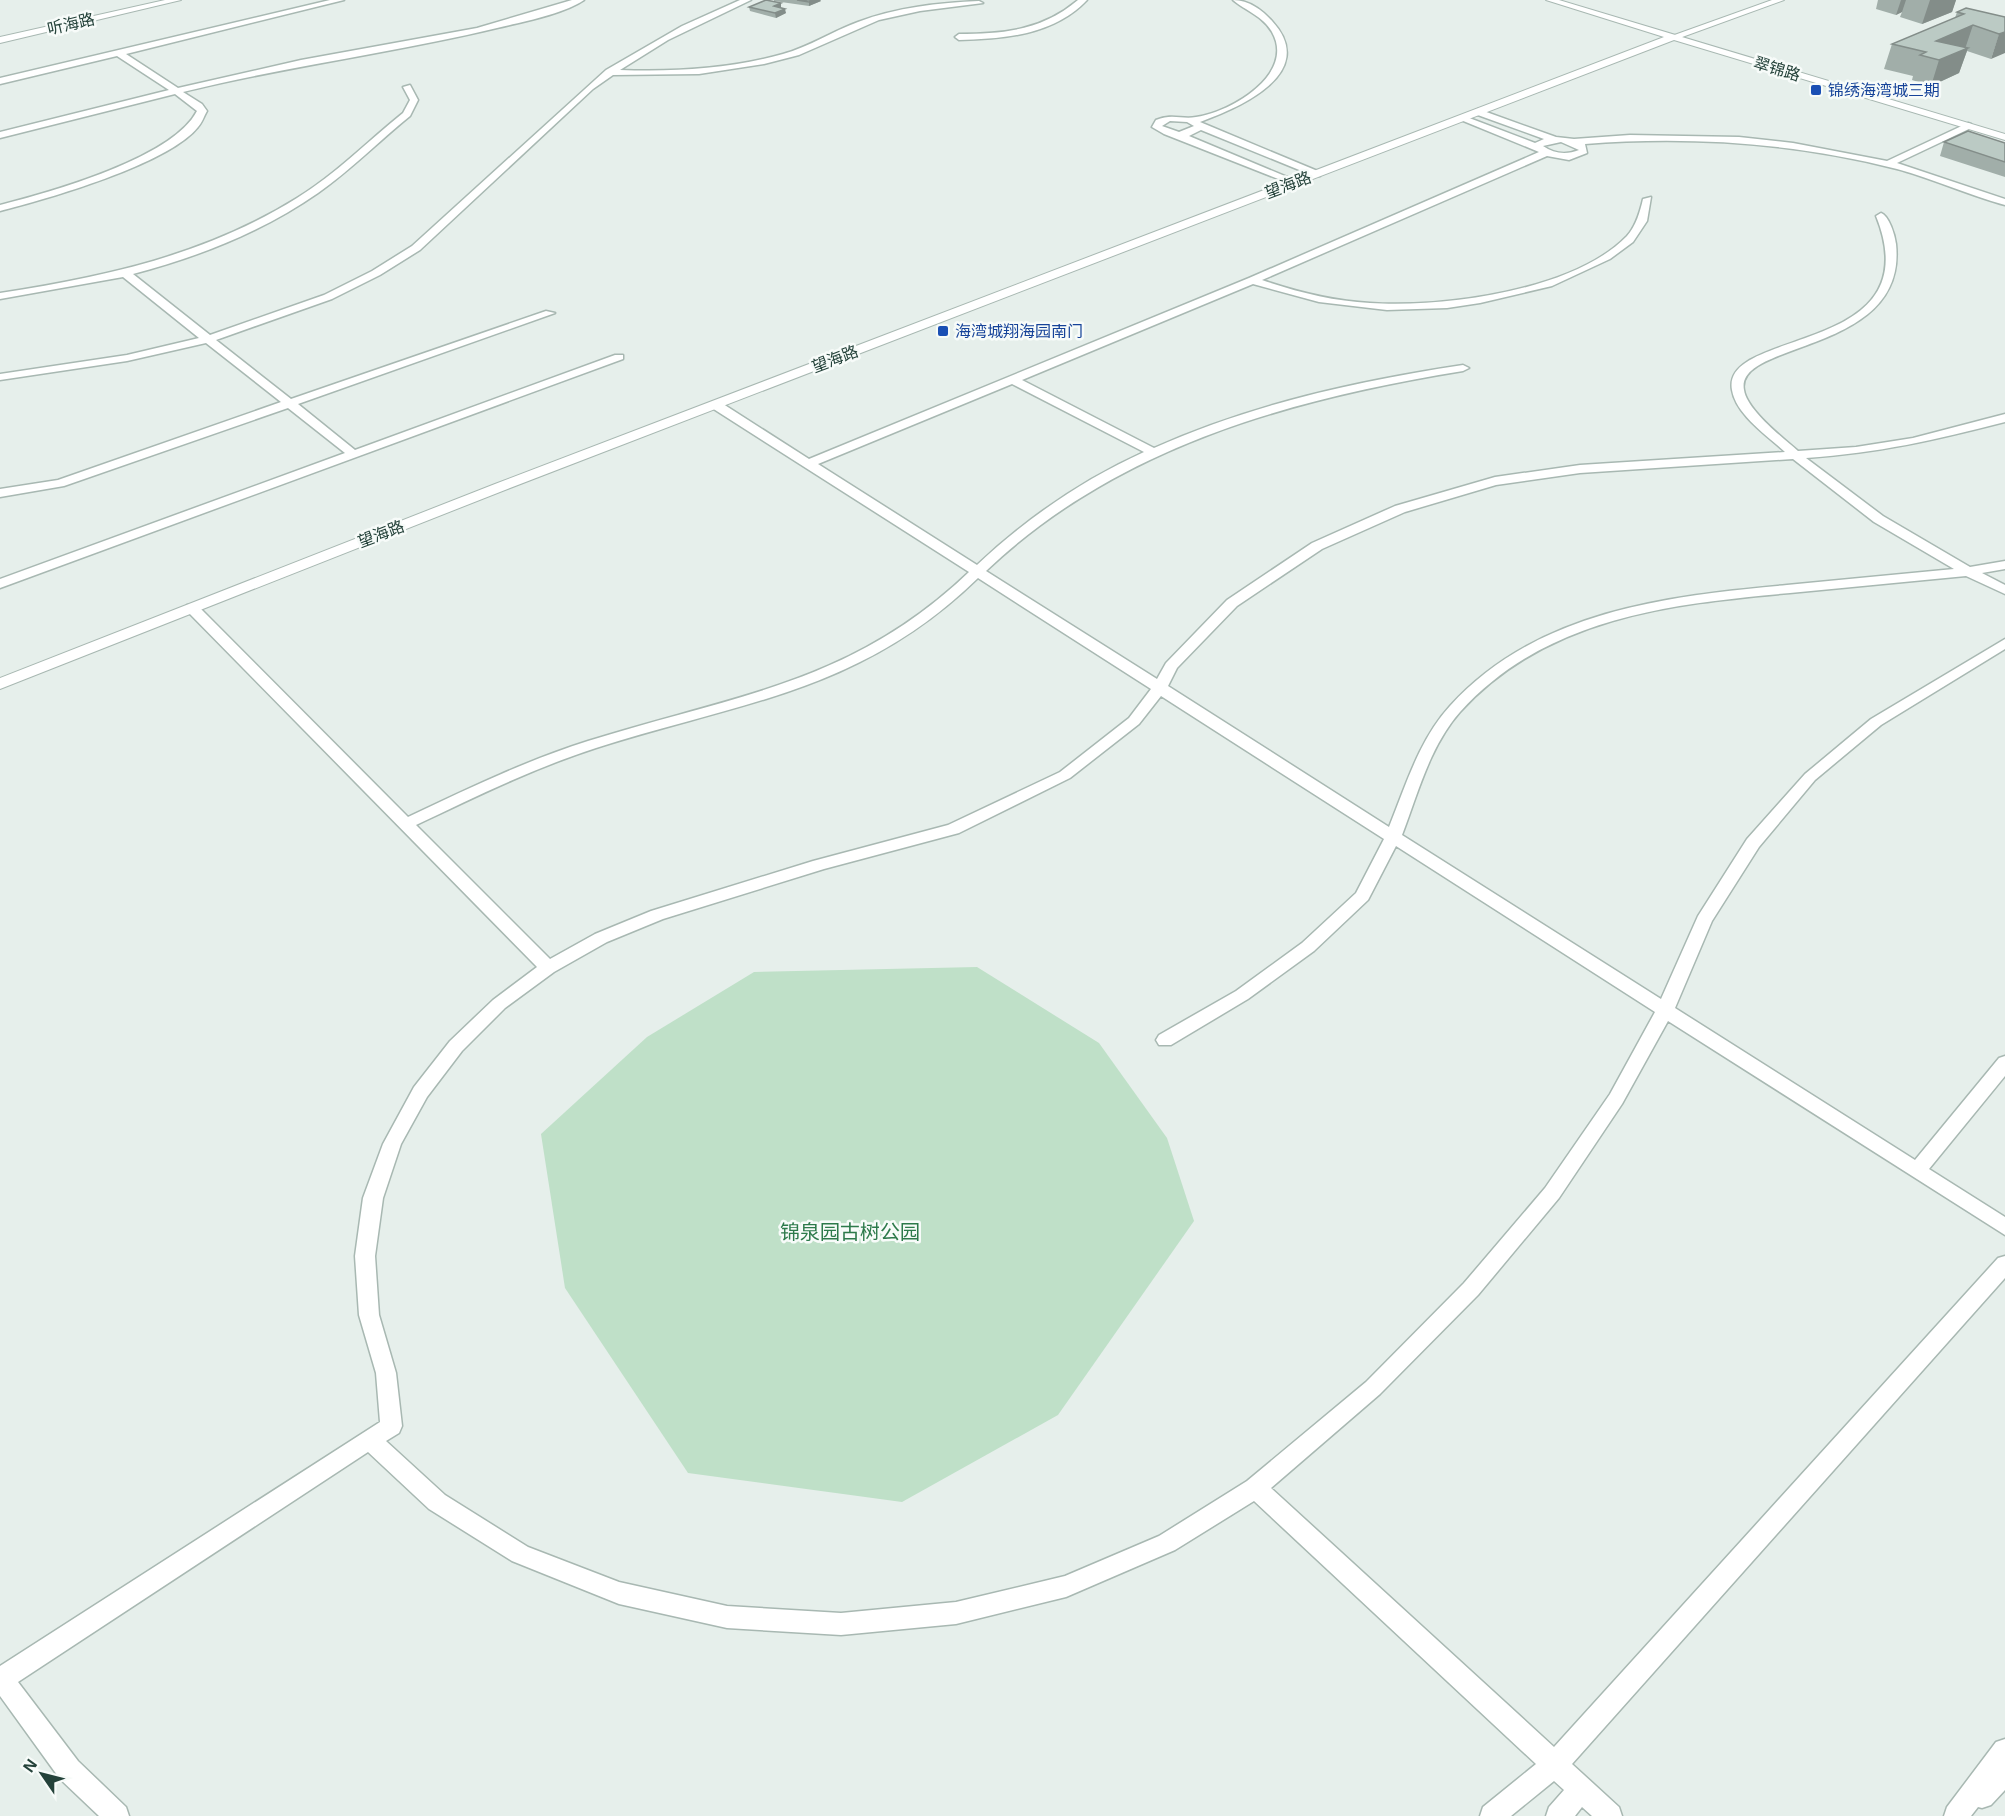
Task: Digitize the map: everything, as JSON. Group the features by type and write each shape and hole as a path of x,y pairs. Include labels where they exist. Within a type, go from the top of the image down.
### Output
{"street":[{"name":"听海路","path":"0,40 177,0"},
{"name":"翠锦路","path":"1550,0 2005,137"},
{"name":"望海路","path":"0,684 1294,182 1671,38 1780,0"}],"lane":[{"path":"0,81 340,0"},
{"path":"0,135 176,91 302,63 471,34 511,24 580,0"},
{"path":"0,377 127,358 208,339 271,319 328,297 376,273 416,248 609,72 684,27 747,0"},
{"path":"959,37 1016,34 1041,28 1058,21 1083,0"},
{"path":"1177,134 1190,133 1197,123 1245,99 1267,83 1280,66 1283,50 1277,33 1264,17 1237,0"},
{"path":"609,72 671,73 761,62 810,48 884,16 935,6 979,3"},
{"path":"0,208 65,190 107,175 173,141 198,123 202,111 119,53"},
{"path":"0,296 125,273 227,239 303,199 407,114 414,100 407,87"},
{"path":"1478,112 1554,139 1575,142 1673,136 1779,143 1886,165 1967,187 2005,202"},
{"path":"1294,182 1160,129 1157,124 1169,118 1197,123 1317,174"},
{"path":"1461,118 1542,150 1569,157 1579,155 1584,151 1582,146 1575,142"},
{"path":"1886,165 1968,126"},
{"path":"1542,150 1540,143 1554,139"},
{"path":"808,464 1253,280 1542,150"},
{"path":"1253,280 1302,296 1359,306 1389,308 1494,297 1539,287 1577,273 1608,257 1630,239 1637,229 1643,219 1648,199"},
{"path":"1881,216 1891,233 1895,251 1894,268 1888,285 1876,302 1835,331 1752,362 1740,374 1737,388 1743,403 1795,456 1842,495 1880,521 1967,572 2005,590"},
{"path":"125,273 353,454"},
{"path":"0,493 60,483 550,313"},
{"path":"0,584 619,357"},
{"path":"406,824 521,769 654,726 735,706 798,685 855,660 904,633 945,602 1007,543 1050,511 1114,472 1153,452 1278,405 1368,383 1463,368"},
{"path":"1012,379 1153,452"},
{"path":"716,405 2005,1227"},
{"path":"117,1816 69,1770 1,1680 391,1426 386,1373 369,1315 365,1256 373,1198 392,1144 420,1092 456,1046 499,1004 548,968 601,938 657,915 819,865 953,829 1065,775 1134,721 1160,688 1171,666 1232,603 1317,546 1400,509 1495,481 1580,469 1856,451 1914,442 2005,418"},
{"path":"1165,1040 1242,995 1308,947 1362,896 1393,837 1427,749 1454,710 1489,676 1533,647 1583,625 1638,608 1699,597 1967,572 2005,564"},
{"path":"192,608 548,968"},
{"path":"370,1440 437,1502 520,1554 619,1593 727,1617 841,1624 956,1613 1066,1586 1167,1543 1256,1488 1372,1388 1471,1289 1552,1193 1616,1100 1665,1010 1704,920 1753,843 1810,777 1876,722 2005,643"},
{"path":"1917,1171 2005,1064"},
{"path":"1492,1816 1555,1764 2005,1264"},
{"path":"1256,1488 1610,1816"},
{"path":"1956,1816 2005,1751"},
{"path":"1963,1816 2005,1773"},
{"path":"1558,1816 1581,1790"}],"green space":[{"name":"锦泉园古树公园","path":"977,967 1099,1043 1167,1138 1194,1221 1058,1415 902,1502 688,1473 565,1288 541,1134 647,1037 754,972"}],"building":[{"path":"766,0 781,3 774,6 785,9 775,13 749,7"},
{"path":"1966,8 2005,17 2005,32 1999,34 1973,25 1936,41 1968,48 1939,60 1920,55 1926,52 1892,44 1964,14 1957,12"},
{"path":"1968,131 2005,143 2005,162 1944,142"}],"place":[{"name":"锦绣海湾城三期","path":"1816,90"},
{"name":"海湾城翔海园南门","path":"943,331"}]}
